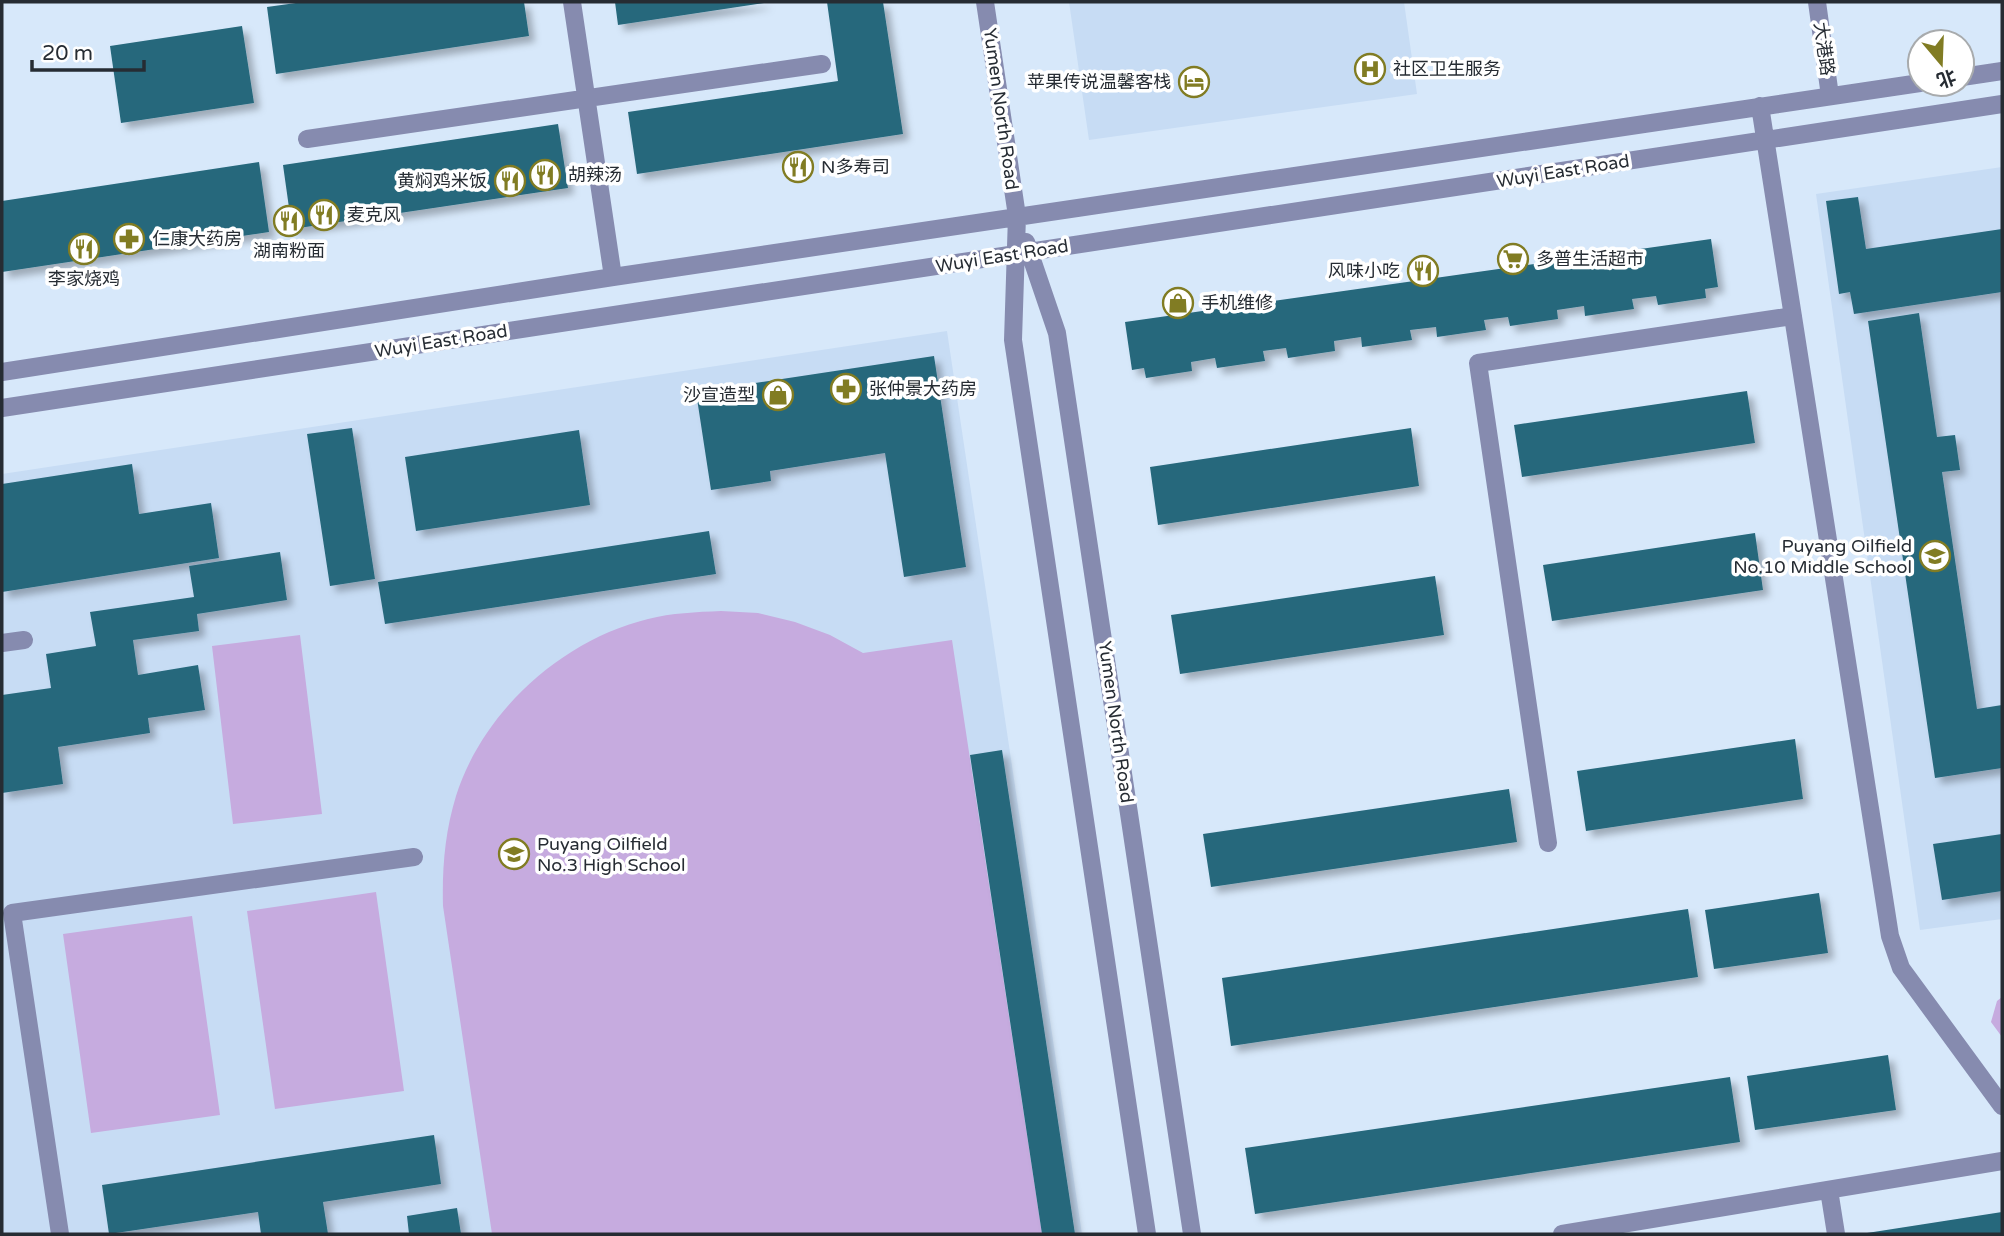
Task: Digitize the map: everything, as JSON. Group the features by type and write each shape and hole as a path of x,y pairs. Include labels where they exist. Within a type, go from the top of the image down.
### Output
{"street":[{"path":"572,2 613,276"},
{"name":"Yumen North Road","path":"985,2 1023,253 1058,333 1192,1234"},
{"name":"大港路","path":"1817,2 1830,96"},
{"path":"307,139 822,64"},
{"path":"1976,74 2002,71"},
{"name":"Wuyi East Road","path":"2,372 613,276 1906,85"},
{"name":"Wuyi East Road","path":"2,408 2002,104"},
{"path":"1760,106 1890,936 1901,968 2002,1106"},
{"name":"Yumen North Road","path":"1023,253 1013,340 1147,1234"},
{"path":"1548,843 1478,363 1793,316"},
{"path":"2,643 24,640"},
{"path":"60,1234 12,912 414,856"},
{"path":"1562,1234 2002,1161"},
{"path":"1829,1190 1836,1234"}],"shaded area":[{"path":"1069,2 1404,2 1417,94 1089,140"},
{"name":"Puyang Oilfield No.10 Middle School","path":"2002,167 2002,919 1920,930 1816,194"},
{"name":"Puyang Oilfield No.3 High School","path":"947,331 1082,1234 2,1234 2,474"},
{"path":"721,611 758,613 795,622 830,635 863,653 952,640 1042,1234 492,1234 443,906 445,850 456,796 468,765 485,735 506,708 557,662 616,629 648,619"},
{"path":"300,635 322,814 233,824 212,646"},
{"path":"376,892 404,1091 275,1109 247,911"},
{"path":"192,916 220,1115 91,1133 63,934"},
{"path":"2002,997 2002,1037 1991,1022 1997,1001"}],"building":[{"path":"303,2 524,2 529,36 276,74 267,7"},
{"path":"615,2 764,2 764,3 618,25"},
{"path":"827,2 883,2 903,134 637,174 628,112 838,81"},
{"path":"242,26 254,103 121,123 110,46"},
{"path":"558,124 568,188 292,229 283,165"},
{"path":"259,162 269,232 2,272 2,201"},
{"path":"1858,197 1866,249 2002,229 2002,292 1854,314 1850,292 1839,294 1826,201"},
{"path":"1711,239 1718,287 1705,289 1706,298 1658,305 1656,296 1632,299 1634,309 1585,316 1584,306 1557,310 1558,319 1510,326 1508,317 1484,320 1486,330 1437,337 1436,327 1410,330 1412,340 1362,347 1361,337 1334,341 1335,351 1288,358 1286,348 1263,351 1265,361 1217,368 1215,358 1191,362 1192,371 1146,378 1144,368 1132,370 1125,322"},
{"path":"1919,313 1937,437 1955,435 1960,470 1942,472 1977,709 2002,705 2002,768 1935,778 1868,321"},
{"path":"934,356 966,567 904,577 885,453 770,471 771,481 711,490 696,392"},
{"path":"1747,391 1755,443 1522,477 1514,425"},
{"path":"352,428 375,579 330,586 307,434"},
{"path":"1411,428 1419,486 1158,525 1150,467"},
{"path":"579,430 590,505 416,531 405,457"},
{"path":"132,464 139,514 211,503 219,558 2,592 2,484"},
{"path":"709,531 716,574 385,624 378,582"},
{"path":"1755,533 1763,590 1552,621 1543,565"},
{"path":"280,552 287,600 197,614 199,631 133,640 138,675 198,665 205,710 148,718 150,733 58,747 63,784 2,793 2,695 51,688 46,654 96,646 90,612 194,597 189,566"},
{"path":"1435,576 1444,635 1180,674 1171,615"},
{"path":"1795,739 1803,799 1586,831 1577,771"},
{"path":"1002,750 1075,1234 1042,1234 970,755"},
{"path":"1509,789 1517,842 1211,887 1203,834"},
{"path":"2002,834 2002,891 1942,900 1933,844"},
{"path":"1819,893 1828,953 1714,969 1705,910"},
{"path":"1688,909 1698,977 1231,1046 1222,978"},
{"path":"1888,1055 1896,1110 1755,1130 1747,1076"},
{"path":"1730,1077 1740,1142 1255,1214 1245,1148"},
{"path":"434,1135 441,1184 323,1202 328,1234 261,1234 258,1212 109,1234 102,1185"},
{"path":"457,1208 461,1234 409,1234 407,1216"},
{"path":"2002,1212 2002,1234 1867,1234 1867,1233"}],"place":[{"name":"社区卫生服务","path":"1370,69"},
{"name":"苹果传说温馨客栈","path":"1194,82"},
{"name":"N多寿司","path":"798,167"},
{"name":"胡辣汤","path":"545,175"},
{"name":"黄焖鸡米饭","path":"510,181"},
{"name":"麦克风","path":"324,215"},
{"name":"湖南粉面","path":"289,221"},
{"name":"仁康大药房","path":"129,239"},
{"name":"李家烧鸡","path":"84,249"},
{"name":"多普生活超市","path":"1513,259"},
{"name":"风味小吃","path":"1423,271"},
{"name":"手机维修","path":"1178,303"},
{"name":"张仲景大药房","path":"846,389"},
{"name":"沙宣造型","path":"778,395"},
{"name":"Puyang Oilfield No.10 Middle School","path":"1935,556"},
{"name":"Puyang Oilfield No.3 High School","path":"514,854"}]}
